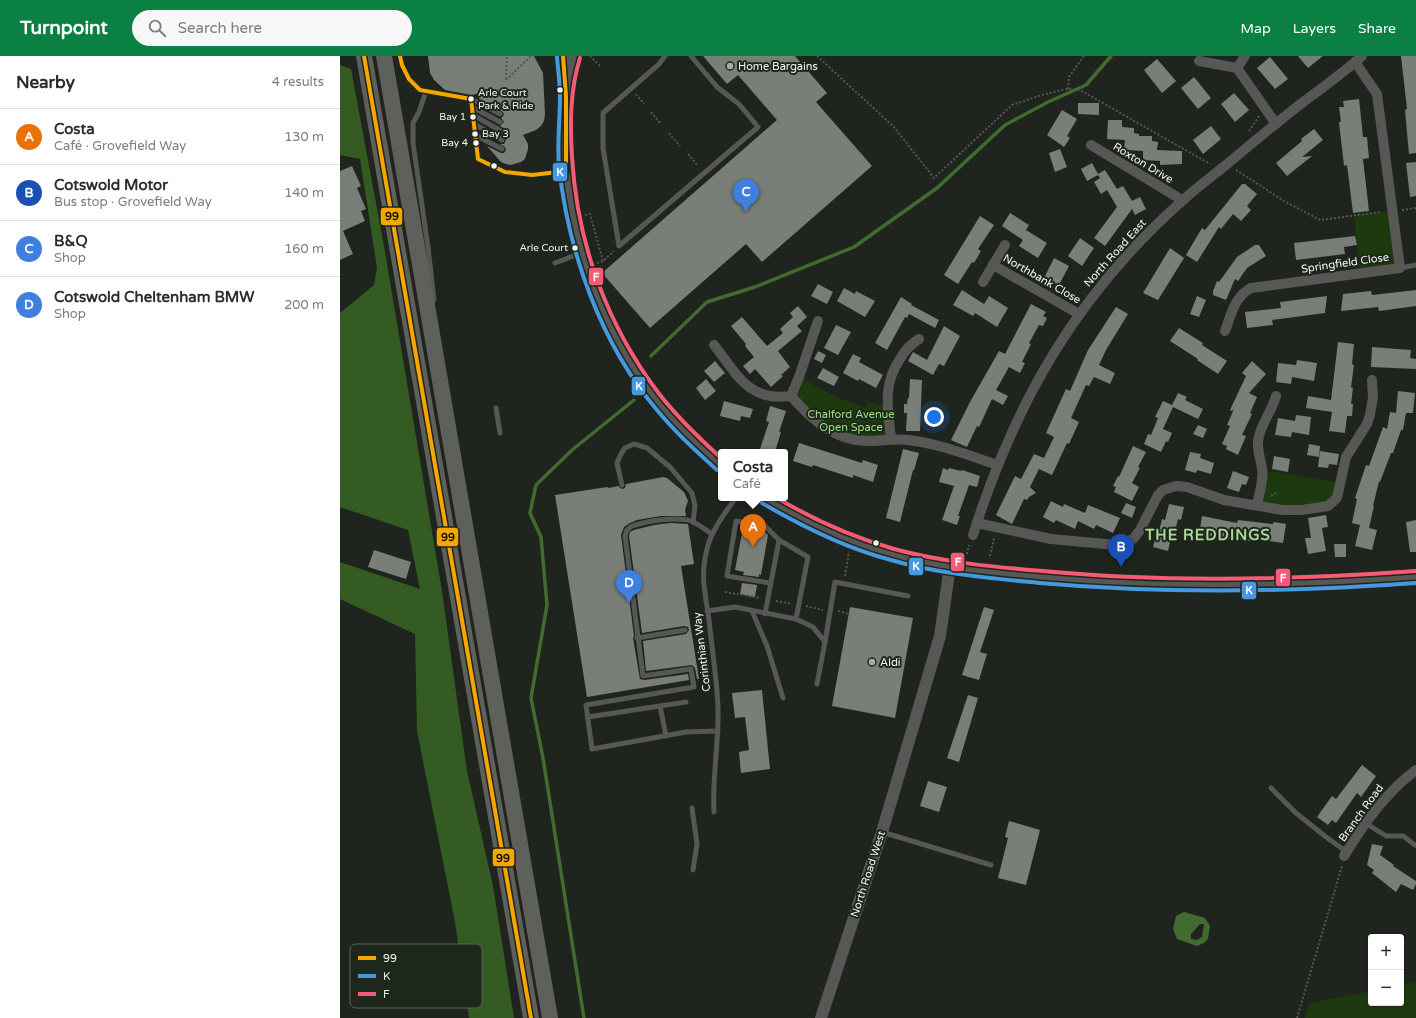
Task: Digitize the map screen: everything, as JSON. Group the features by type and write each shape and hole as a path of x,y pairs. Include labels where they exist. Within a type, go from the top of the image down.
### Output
{"highway":[{"path":"364,56 531,1018"},
{"path":"384,56 550,1018"}],"street":[{"path":"563,56 566,96"},
{"path":"574,56 566,96 564,122 566,171 572,214 581,252 590,279 606,318 641,379 676,423 718,463"},
{"path":"1237,68 1245,56"},
{"name":"North Road East","path":"973,535 997,465 1025,402 1041,372 1094,294 1126,255 1182,200 1358,59"},
{"name":"Springfield Close","path":"1225,331 1239,297 1251,288 1400,268 1377,94 1358,59"},
{"path":"1199,62 1237,68 1276,124"},
{"name":"Roxton Drive","path":"1091,145 1182,200"},
{"name":"Northbank Close","path":"983,282 1005,246"},
{"name":"Northbank Close","path":"993,265 1079,314"},
{"path":"791,396 818,321"},
{"path":"892,439 887,390 890,377 897,363 909,346 919,339"},
{"path":"714,345 746,386 763,395 782,397 791,396"},
{"path":"977,523 1051,539 1116,546 1128,542 1137,534 1158,495 1170,487 1187,486 1224,500 1282,510 1302,510 1328,506 1334,502 1338,494 1346,457 1367,424 1373,397 1372,380"},
{"path":"791,396 816,422 850,438 866,441 892,439 910,440 974,456 997,465"},
{"path":"1257,505 1262,470 1258,450 1258,441 1262,426 1274,404 1276,396"},
{"path":"770,501 788,512 842,538 875,550 904,558 950,566 1071,580 1178,585 1253,586 1416,577"},
{"name":"North Road West","path":"821,1018 882,832 940,636 950,566"},
{"name":"Branch Road","path":"1346,854 1383,800 1393,789 1416,770"}],"lane":[{"path":"400,56 402,65 410,79 420,90 471,99 500,114"},
{"path":"619,246 603,148 603,113 659,64 665,56"},
{"path":"619,246 758,126 739,104 717,87 691,56"},
{"path":"426,91 419,112 413,123 413,143 428,247 435,310"},
{"path":"471,99 478,159 505,172 532,175 566,171"},
{"path":"472,107 500,122"},
{"path":"473,115 501,131"},
{"path":"474,124 502,140"},
{"path":"475,135 502,149"},
{"path":"555,264 581,252"},
{"path":"1400,268 1416,265"},
{"path":"436,325 445,411"},
{"path":"496,408 500,433"},
{"path":"622,485 617,463 625,448 634,444 647,448 670,467 692,493 695,506 693,522"},
{"name":"Corinthian Way","path":"714,812 713,797 718,731 717,686 703,583 703,569 712,534 734,501"},
{"path":"712,534 693,522 674,519 632,526 627,530 625,536 643,676 691,669 694,687 586,706 592,749 686,732 718,731"},
{"path":"770,583 728,576 736,521 765,526 779,540 808,557 796,619"},
{"path":"765,614 779,540"},
{"path":"817,684 835,582 908,596"},
{"path":"707,611 735,607 796,619 813,627 825,642"},
{"path":"752,611 767,646 782,698"},
{"path":"637,638 685,630"},
{"path":"588,717 686,702"},
{"path":"660,706 666,736"},
{"path":"1271,788 1296,814 1346,854"},
{"path":"692,808 697,844 693,870"},
{"path":"1366,824 1386,836 1403,836 1415,845"},
{"path":"882,832 991,865"}],"path":[{"path":"507,56 506,80 531,56"},
{"path":"590,56 600,67"},
{"path":"818,56 894,127 934,178 1012,105 1045,94 1073,89 1080,90 1320,220 1393,211"},
{"path":"1068,89 1068,77 1084,56"},
{"path":"631,89 644,104"},
{"path":"651,112 661,124"},
{"path":"670,133 680,146"},
{"path":"688,154 697,165"},
{"path":"582,215 590,214 603,261"},
{"path":"598,263 603,261 619,246"},
{"path":"990,556 997,528"},
{"path":"846,567 848,560"},
{"path":"725,592 838,612"},
{"path":"1297,1018 1346,854"}],"green space":[{"path":"1393,211 1400,268 1360,273 1354,215"},
{"name":"Chalford Avenue Open Space","path":"799,377 836,397 867,408 867,402 888,407 891,439 837,433 791,396"},
{"path":"1262,470 1341,483 1328,506 1257,505"},
{"path":"1416,982 1416,1018 1305,1018 1309,1003 1368,992 1368,1006 1404,1006 1404,984"}],"shaded area":[{"path":"340,65 351,69 384,246 442,591 467,771 493,886 514,1018 469,1018 468,1008 482,1008 482,944 458,944 417,731 415,634 340,599 340,562 420,589 408,530 340,507 340,313 374,285 377,268 360,159 340,155"},
{"path":"1184,912 1205,918 1210,926 1208,939 1204,943 1197,946 1177,939 1173,929 1176,916","holes":["1200,924 1204,924 1202,937 1197,940 1191,939 1191,934"]}],"building":[{"path":"428,56 534,56 543,73 545,115 541,126 536,130 523,135 528,144 525,159 511,165 501,162 487,146 501,153 504,153 506,150 505,147 500,144 504,144 506,140 501,135 504,133 505,129 500,126 504,122 501,118 504,115 503,112 478,98 477,94 471,95 445,90 434,80 430,73"},
{"path":"703,56 795,56 827,93 816,102 872,166 762,262 746,244 650,328 602,273 777,120 738,75 727,84"},
{"path":"1298,56 1323,56 1308,68"},
{"path":"1401,56 1416,56 1416,153 1409,154 1405,110 1407,109"},
{"path":"1270,57 1288,79 1275,89 1257,68"},
{"path":"1157,59 1176,81 1162,93 1144,70"},
{"path":"1194,77 1211,98 1198,109 1181,88"},
{"path":"1234,93 1249,110 1235,122 1221,104"},
{"path":"1359,99 1363,137 1367,137 1369,158 1363,159 1369,211 1353,213 1347,165 1344,166 1339,122 1341,122 1339,107 1344,107 1343,101"},
{"path":"1078,103 1099,103 1099,115 1078,114"},
{"path":"1062,110 1077,119 1067,136 1070,138 1064,147 1047,135"},
{"path":"1108,120 1122,120 1122,127 1134,128 1134,133 1139,134 1139,136 1152,136 1152,141 1158,142 1157,150 1182,151 1182,164 1160,165 1160,161 1143,160 1143,151 1124,150 1125,140 1107,139"},
{"path":"1211,126 1221,139 1203,154 1193,140"},
{"path":"1314,129 1323,140 1302,157 1312,156 1287,176 1276,163 1302,141 1301,139"},
{"path":"1060,149 1067,167 1055,172 1049,153"},
{"path":"1416,162 1416,196 1410,197 1406,163"},
{"path":"1092,163 1098,174 1105,170 1117,189 1123,186 1132,201 1140,197 1146,209 1135,215 1132,209 1105,246 1094,238 1117,207 1107,190 1101,194 1094,182 1100,178 1098,175 1087,181 1081,169"},
{"path":"352,166 361,186 357,188 366,209 361,211 365,221 343,231 353,254 340,260 340,171"},
{"path":"1242,184 1245,184 1257,194 1247,206 1251,210 1241,221 1233,214 1221,229 1219,227 1197,262 1186,255 1202,228 1205,230"},
{"path":"1010,213 1029,225 1026,230 1047,243 1038,258 1019,246 1023,240 1002,226"},
{"path":"980,216 994,225 978,249 981,251 974,263 972,262 958,284 944,275"},
{"path":"1355,236 1357,245 1344,247 1345,254 1296,260 1294,243"},
{"path":"1080,238 1094,248 1082,266 1068,256"},
{"path":"1255,245 1259,245 1266,256 1247,268 1238,281 1235,279 1226,300 1213,295 1217,281 1219,282 1237,257"},
{"path":"1170,248 1184,258 1158,300 1143,293"},
{"path":"1054,258 1069,266 1059,285 1044,278"},
{"path":"818,284 833,292 827,304 811,296"},
{"path":"844,288 855,294 856,291 875,301 865,317 837,301"},
{"path":"962,290 984,304 989,296 1008,308 997,327 975,313 973,316 953,305"},
{"path":"1416,290 1416,306 1379,311 1378,307 1341,311 1343,294 1371,291 1372,295"},
{"path":"1197,296 1206,300 1199,317 1190,314"},
{"path":"1327,296 1325,313 1272,320 1273,325 1247,328 1245,312 1281,308 1280,302"},
{"path":"901,297 912,304 911,305 939,320 935,328 909,314 907,318 905,317 887,350 875,343"},
{"path":"1031,304 1046,312 1043,316 1047,318 1043,326 1039,325 1029,343 1031,344 1022,362 1025,363 1020,373 1009,367 996,390 1008,396 1003,405 992,399 979,427 977,426 967,447 951,440 970,402 999,351 1005,354"},
{"path":"798,306 807,317 797,326 802,331 778,351 790,367 771,387 755,369 750,374 743,366 754,357 745,346 746,344 731,326 742,317 767,346 783,333 780,329 793,317 790,313"},
{"path":"1116,307 1128,314 1106,350 1099,365 1115,373 1110,384 1094,377 1089,386 1086,385 1071,418 1079,422 1069,444 1067,443 1052,475 1039,469 1030,487 1036,493 1027,500 1024,499 1012,524 996,515 1015,476 1021,479 1034,454 1044,458 1054,437 1046,433 1066,389 1070,391 1088,350"},
{"path":"836,325 851,332 838,355 824,348"},
{"path":"944,326 960,336 944,366 939,364 933,375 908,361 913,352 927,360"},
{"path":"1179,328 1203,343 1202,345 1227,361 1218,374 1170,341"},
{"path":"1338,342 1354,344 1352,364 1354,365 1351,387 1353,388 1351,404 1353,404 1352,416 1347,416 1345,433 1329,431 1332,412 1306,408 1308,396 1331,400"},
{"path":"1372,347 1411,350 1410,358 1416,359 1416,369 1371,367"},
{"path":"818,351 826,355 822,363 814,359"},
{"path":"853,354 861,358 859,362 883,375 876,388 843,373"},
{"path":"1297,360 1317,363 1314,381 1292,377 1291,384 1276,382 1278,363 1296,365"},
{"path":"715,361 725,373 714,382 704,371"},
{"path":"1252,361 1266,374 1249,393 1257,397 1250,413 1252,414 1242,435 1246,436 1238,455 1226,449 1227,446 1222,444 1230,426 1227,425 1234,409 1232,411 1230,410 1246,376 1242,373"},
{"path":"823,368 839,377 834,386 817,378"},
{"path":"706,379 716,391 705,400 696,388"},
{"path":"910,379 922,380 920,431 906,431 907,413 904,413 904,404 907,404 909,398"},
{"path":"1398,391 1415,393 1413,413 1406,413 1403,430 1401,430 1393,453 1391,453 1380,482 1379,481 1369,528 1377,530 1372,550 1355,546 1360,525 1352,523 1357,499 1355,498 1366,465 1369,466 1383,427 1387,429 1390,412 1396,413"},
{"path":"1178,393 1187,397 1185,400 1203,409 1198,419 1173,407 1163,429 1172,433 1161,452 1144,444 1148,434 1151,435 1158,418 1155,417 1163,401 1172,405"},
{"path":"724,401 753,409 750,418 741,416 740,421 720,416"},
{"path":"770,406 786,411 779,432 781,432 776,449 760,449 769,422 766,421"},
{"path":"1296,415 1311,417 1309,435 1292,432 1291,437 1275,435 1278,418 1295,421"},
{"path":"1198,425 1207,429 1203,438 1193,434"},
{"path":"799,443 862,463 863,460 878,465 873,482 853,475 853,478 813,465 812,467 793,461"},
{"path":"1309,444 1320,446 1319,457 1307,455"},
{"path":"1133,446 1146,452 1132,483 1139,487 1132,501 1114,492 1116,487 1113,486 1118,476 1119,477"},
{"path":"903,449 919,453 913,470 900,522 886,518"},
{"path":"1320,451 1339,454 1337,465 1329,464 1328,468 1318,467"},
{"path":"1190,452 1201,454 1200,458 1214,463 1211,474 1197,470 1196,473 1185,470"},
{"path":"1274,456 1290,459 1288,472 1272,469"},
{"path":"943,468 948,470 949,468 962,470 980,476 977,487 969,485 958,516 960,516 957,525 942,520 954,486 939,482"},
{"path":"1233,471 1249,477 1246,485 1242,484 1239,492 1227,488"},
{"path":"663,477 667,478 684,492 688,501 685,510 686,516 661,516 637,520 624,527 621,535 634,636 633,638 640,679 644,680 688,674 689,680 587,697 555,495 618,486 622,489 625,488 626,484"},
{"path":"1051,501 1063,507 1064,504 1085,513 1088,505 1120,518 1113,533 1096,525 1094,529 1078,521 1075,529 1056,520 1054,523 1043,517"},
{"path":"1126,503 1136,507 1132,518 1121,513"},
{"path":"1169,504 1184,507 1181,520 1178,519 1174,535 1172,534 1168,551 1153,547 1162,519 1165,520"},
{"path":"1326,515 1328,527 1322,528 1326,551 1308,554 1305,538 1311,538 1308,518"},
{"path":"1202,516 1237,523 1238,520 1286,524 1283,543 1264,540 1233,540 1199,535"},
{"path":"1416,520 1416,552 1410,552 1406,522"},
{"path":"670,523 688,524 694,564 681,566 699,679 697,679 695,668 692,665 646,671 643,641 686,634 689,630 688,627 684,626 642,633 629,536 630,532 634,530"},
{"path":"743,528 765,532 768,535 761,575 759,574 759,577 743,575 744,572 735,570"},
{"path":"1334,544 1346,544 1346,557 1335,557"},
{"path":"374,550 411,562 406,579 368,567"},
{"path":"742,583 757,585 755,597 740,594"},
{"name":"Aldi","path":"850,607 913,618 895,718 832,706"},
{"path":"984,607 994,610 980,652 987,654 979,680 962,675"},
{"path":"762,690 770,769 741,773 739,752 749,750 745,717 735,718 732,693"},
{"path":"968,695 978,698 959,762 947,758"},
{"path":"1362,765 1376,776 1361,797 1357,793 1336,823 1332,820 1328,825 1317,817 1332,796 1336,799"},
{"path":"928,781 947,787 939,812 920,806"},
{"path":"1009,821 1040,830 1026,885 998,878 1008,838 1005,837"},
{"path":"1372,844 1383,846 1380,855 1394,865 1393,866 1416,881 1413,890 1401,884 1396,892 1372,873 1374,870 1367,865"}],"waterway":[{"path":"651,356 707,302 755,287 854,247 937,188 1005,125 1048,102 1086,85 1111,56"},
{"path":"584,1018 543,758 531,698 547,605 541,537 530,513 536,485 572,450 634,400"}],"transit line":[{"name":"99","path":"364,56 531,1018"},
{"name":"99","path":"400,56 402,65 409,79 420,90 471,99"},
{"name":"99","path":"563,56 566,96 566,171"},
{"name":"K","path":"557,57 560,96 558,157 563,198 579,264 590,296 619,356 637,384 671,426 717,470"},
{"name":"F","path":"580,58 574,82 573,94 571,132 572,157 580,221 598,282 610,312 641,368 674,412 718,455"},
{"name":"99","path":"471,99 478,159 505,172 532,175 566,171"},
{"name":"F","path":"782,501 805,514 878,544 912,554 987,566 1090,575 1183,579 1276,578 1416,571"},
{"name":"K","path":"762,503 825,536 874,555 928,569 984,577 1087,587 1181,590 1275,590 1416,583"}],"place":[{"name":"Home Bargains","path":"730,66"},
{"name":"Arle Court Park & Ride","path":"471,99"},
{"name":"Bay 1","path":"473,117"},
{"name":"Bay 3","path":"475,134"},
{"name":"Bay 4","path":"476,143"},
{"name":"B&Q","path":"746,212"},
{"name":"Arle Court","path":"575,248"},
{"name":"Costa","path":"753,547"},
{"name":"Cotswold Motor","path":"1121,567"},
{"name":"Cotswold Cheltenham BMW","path":"629,603"},
{"name":"Aldi","path":"872,662"}],"district":[{"name":"THE REDDINGS","path":"1208,535"}]}
